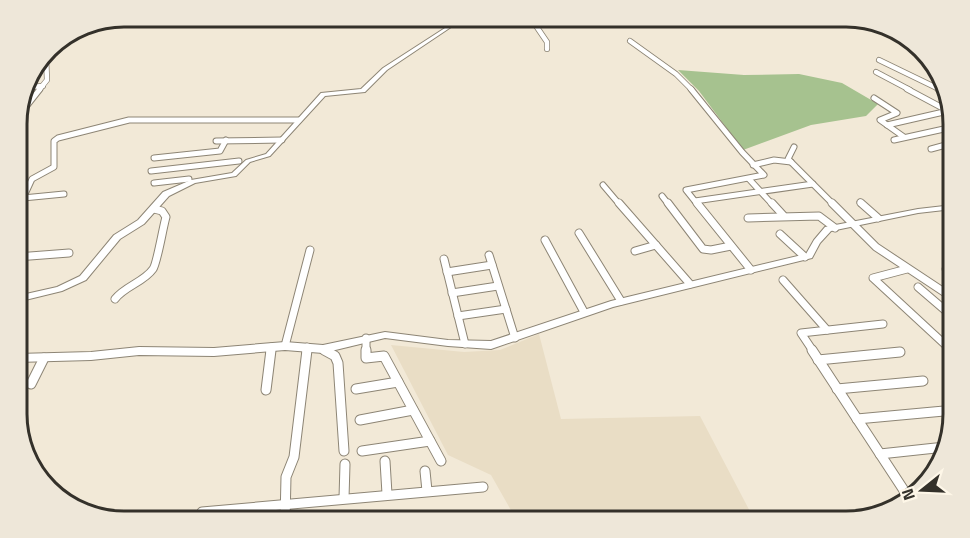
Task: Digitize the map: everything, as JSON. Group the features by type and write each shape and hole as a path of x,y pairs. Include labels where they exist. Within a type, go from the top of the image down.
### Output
{"street":[{"path":"154,183 234,175 246,162 268,155 323,94 365,90 385,69 448,27"},
{"path":"537,27 547,42 547,49"},
{"path":"630,40 641,52 680,77 764,176 687,189 751,270"},
{"path":"879,60 936,88"},
{"path":"30,103 49,76 47,65"},
{"path":"876,72 941,107"},
{"path":"35,87 43,86"},
{"path":"874,98 897,113 880,120 904,137"},
{"path":"887,125 942,114"},
{"path":"27,190 32,179 54,167 54,140 87,129 137,120 299,120"},
{"path":"894,140 943,129"},
{"path":"154,158 222,150 226,140"},
{"path":"216,141 282,140"},
{"path":"931,148 943,145"},
{"path":"794,147 788,157 791,162 852,224 876,247 943,292"},
{"path":"27,296 76,283 89,273 117,237 141,222 166,194 189,181 196,153"},
{"path":"753,165 774,160 791,162"},
{"path":"151,171 239,161"},
{"path":"749,179 783,215"},
{"path":"695,201 813,184"},
{"path":"603,185 690,284"},
{"path":"27,198 64,194"},
{"path":"662,196 703,249 711,250 731,246"},
{"path":"860,202 878,218"},
{"path":"27,358 139,351 204,352 285,346 323,349 385,335 491,345 621,301 808,256 828,229 878,218 943,208"},
{"path":"116,299 124,287 142,279 155,267 159,240 166,217 162,211 154,209"},
{"path":"748,218 783,215 821,216 835,228"},
{"path":"579,233 621,301"},
{"path":"780,234 805,257"},
{"path":"545,240 584,312"},
{"path":"635,251 656,245"},
{"path":"285,346 310,250"},
{"path":"27,255 69,253"},
{"path":"489,255 515,338"},
{"path":"444,259 465,344"},
{"path":"447,272 492,265"},
{"path":"907,269 873,278 943,343"},
{"path":"783,280 827,330"},
{"path":"452,293 498,286"},
{"path":"918,287 943,308"},
{"path":"458,316 506,309"},
{"path":"883,324 801,333 892,472"},
{"path":"366,338 366,358 384,356 441,462"},
{"path":"267,390 271,347"},
{"path":"285,511 286,477 294,457 307,347"},
{"path":"323,349 335,356 338,363 344,451"},
{"path":"818,360 900,352"},
{"path":"31,384 44,358"},
{"path":"837,389 923,381"},
{"path":"356,389 398,382"},
{"path":"360,420 413,410"},
{"path":"857,419 943,411"},
{"path":"362,452 430,441"},
{"path":"880,454 937,448"},
{"path":"385,461 387,494"},
{"path":"344,498 345,464"},
{"path":"426,471 427,491"},
{"path":"211,511 483,487"}],"shaded area":[{"path":"678,70 744,75 799,74 842,83 878,104 866,116 811,125 743,150 699,91"},
{"path":"539,334 561,419 700,416 750,511 511,511 491,475 448,455 391,345 464,352 500,350"}]}
